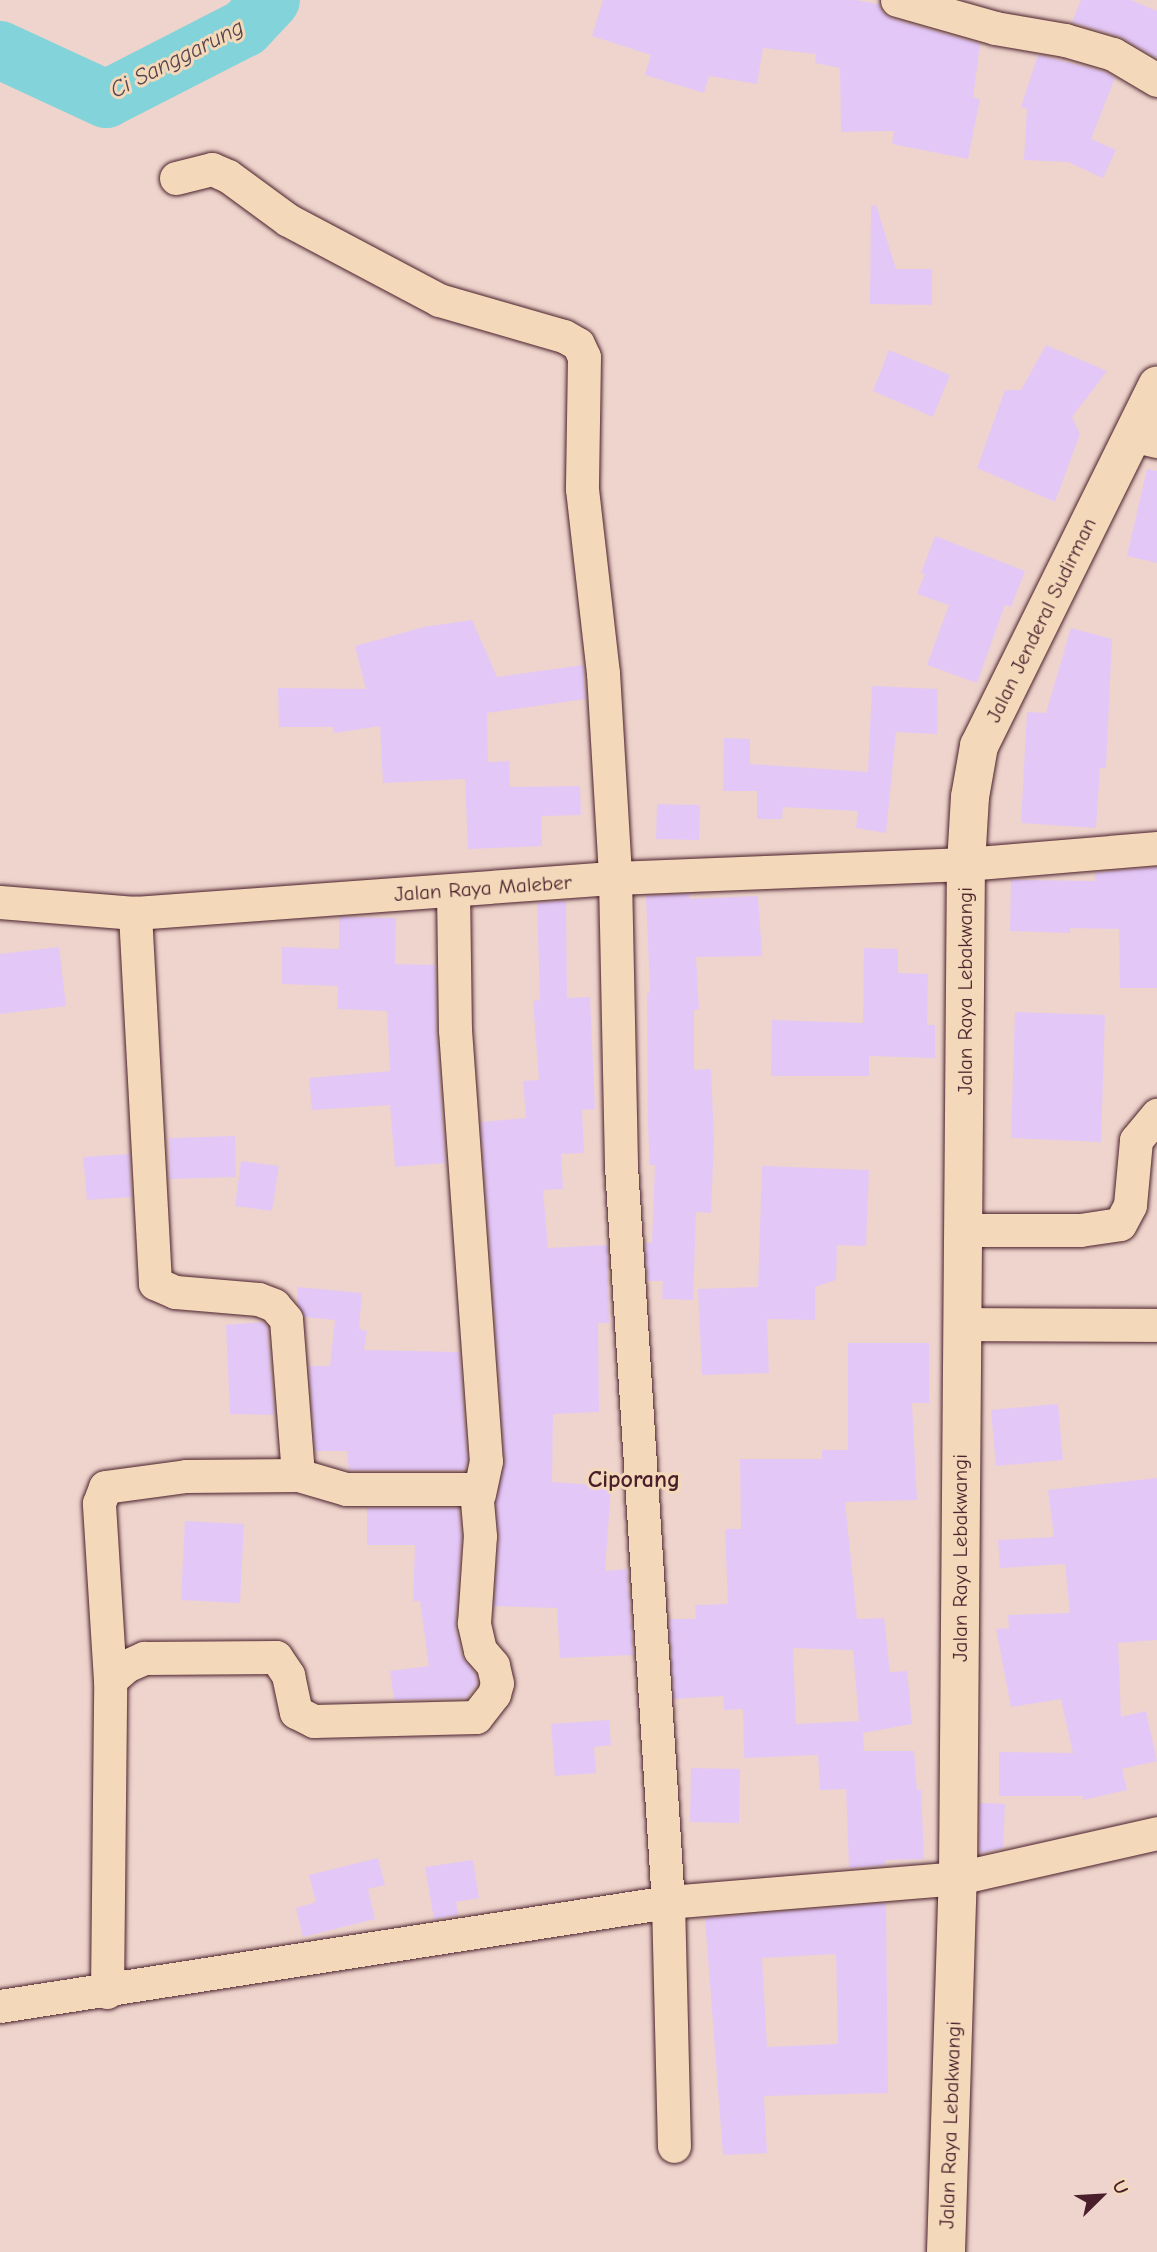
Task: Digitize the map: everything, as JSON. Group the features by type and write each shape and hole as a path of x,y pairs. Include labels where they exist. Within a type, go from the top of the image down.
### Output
{"main road":[{"name":"Jalan Jenderal Sudirman","path":"966,864 970,797 979,746 1146,438 1157,386"},
{"name":"Jalan Raya Lebakwangi","path":"946,2252 958,1878 966,864"}],"street":[{"path":"897,0 995,28 1065,40 1113,54 1157,80"},
{"path":"176,178 212,169 228,176 288,220 439,300 564,336 578,344 584,357 582,489 603,673 615,878 621,1166 668,1902 674,2146"},
{"name":"Jalan Raya Maleber","path":"0,902 135,913 615,878 966,864 1157,848"},
{"path":"110,1680 126,1666 144,1658 276,1657 288,1675 296,1712 314,1721 476,1717 494,1694 497,1682 493,1664 480,1650 474,1623 480,1536 479,1494 486,1461 455,1030 453,890"},
{"path":"135,913 155,1283 175,1292 258,1299 274,1305 286,1319 298,1475"},
{"path":"964,1230 1080,1230 1120,1224 1130,1205 1136,1140 1157,1115"},
{"path":"962,1324 1157,1325"},
{"path":"107,1992 110,1680 99,1517 99,1503 105,1487 186,1476 298,1475 346,1489 476,1489 479,1494"},
{"path":"0,2006 107,1992 668,1902 958,1878 1157,1833"}],"building":[{"path":"603,0 855,0 878,4 883,13 892,19 980,44 973,98 980,99 968,159 892,144 894,131 841,132 840,68 815,63 816,54 763,48 757,84 709,76 704,93 645,75 651,55 592,36"},
{"path":"1081,0 1131,0 1157,11 1157,58 1119,36 1072,22"},
{"path":"1038,55 1105,72 1115,78 1091,139 1116,150 1103,178 1068,162 1024,160 1027,109 1021,107"},
{"path":"876,205 896,269 932,269 932,305 870,304 871,206"},
{"path":"1046,345 1107,371 1072,417 1080,434 1055,502 977,468 1005,390 1021,390"},
{"path":"889,350 950,375 933,417 873,391"},
{"path":"1147,469 1157,471 1157,563 1127,556"},
{"path":"935,536 1025,571 1011,607 1005,605 977,683 927,665 949,605 917,594 925,574 921,573"},
{"path":"472,620 497,677 583,665 585,699 487,713 488,762 509,761 510,787 580,786 581,815 541,816 542,846 468,849 465,779 383,783 380,726 334,733 333,727 279,727 278,688 366,689 355,646 424,627"},
{"path":"1071,628 1112,639 1106,768 1100,768 1096,828 1021,823 1027,712 1046,713"},
{"path":"872,686 938,689 937,734 896,732 886,833 856,828 858,811 783,807 782,819 757,819 757,791 723,791 724,738 750,739 750,764 868,772"},
{"path":"657,804 700,805 699,840 656,839"},
{"path":"1157,867 1157,988 1120,988 1119,929 1070,928 1070,933 1010,931 1011,880 1095,881 1095,873"},
{"path":"689,894 689,899 758,896 762,956 696,957 699,1009 694,1010 694,1070 711,1069 714,1140 711,1213 696,1212 693,1300 662,1299 663,1281 648,1281 645,1243 652,1243 655,1165 650,1165 648,1127 647,994 650,992 646,896"},
{"path":"566,901 567,998 590,997 595,1109 582,1110 584,1153 561,1154 563,1189 543,1190 548,1248 607,1245 609,1323 598,1323 599,1412 553,1414 552,1482 611,1486 605,1571 627,1569 633,1655 560,1658 557,1608 494,1606 499,1537 496,1501 505,1460 481,1122 526,1118 523,1081 539,1080 533,1001 540,1000 537,903"},
{"path":"339,917 396,918 395,964 435,965 436,1031 445,1163 395,1167 390,1105 312,1110 309,1078 390,1071 387,1011 337,1009 338,986 282,984 282,947 339,949"},
{"path":"59,947 66,1006 0,1014 0,954"},
{"path":"864,948 898,949 898,973 928,974 927,1025 935,1025 935,1058 869,1056 869,1076 771,1076 772,1020 863,1023"},
{"path":"1015,1012 1105,1015 1101,1142 1011,1138"},
{"path":"235,1136 236,1177 169,1179 170,1138"},
{"path":"129,1154 131,1197 87,1200 83,1157"},
{"path":"241,1161 279,1166 272,1211 235,1206"},
{"path":"762,1166 869,1170 866,1246 837,1245 836,1280 815,1287 815,1320 767,1319 769,1373 702,1375 698,1289 758,1287"},
{"path":"298,1287 362,1293 359,1329 367,1331 364,1350 459,1352 467,1460 464,1470 349,1470 347,1451 315,1451 309,1366 330,1366 335,1320 305,1317 297,1303"},
{"path":"263,1322 267,1327 274,1415 230,1414 226,1325"},
{"path":"848,1343 929,1343 929,1403 912,1403 917,1500 845,1502 857,1619 884,1618 890,1672 907,1671 912,1724 863,1733 864,1751 914,1751 917,1790 921,1790 924,1859 885,1860 885,1865 849,1868 846,1789 820,1790 818,1755 744,1758 743,1709 724,1710 723,1696 674,1699 669,1619 696,1619 695,1605 728,1604 725,1529 741,1529 740,1459 822,1459 822,1450 848,1450","holes":["793,1648 853,1650 859,1721 796,1724"]},
{"path":"1058,1404 1063,1460 996,1466 991,1410"},
{"path":"1157,1478 1157,1640 1118,1643 1121,1717 1146,1711 1157,1761 1122,1769 1127,1790 1083,1800 1083,1796 999,1796 999,1752 1073,1753 1061,1699 1011,1707 996,1629 1009,1628 1008,1615 1070,1613 1065,1564 1000,1568 998,1540 1054,1537 1048,1490"},
{"path":"367,1508 458,1508 461,1536 455,1627 461,1655 475,1674 477,1683 466,1698 394,1700 390,1671 429,1666 420,1601 413,1601 415,1545 367,1545"},
{"path":"185,1521 244,1524 240,1603 181,1600"},
{"path":"609,1720 611,1745 594,1747 596,1773 555,1776 551,1724"},
{"path":"691,1768 740,1769 739,1823 690,1822"},
{"path":"980,1803 1005,1804 1003,1848 980,1853"},
{"path":"378,1858 385,1885 368,1889 375,1919 303,1937 296,1908 316,1902 309,1875"},
{"path":"473,1860 479,1898 456,1902 458,1915 434,1919 425,1867"},
{"path":"886,1903 888,2093 764,2096 767,2153 723,2155 705,1918","holes":["836,1954 838,2044 767,2047 762,1958"]}],"waterway":[{"name":"Ci Sanggarung","path":"0,50 106,99 245,28 271,0"}],"district":[{"name":"Ciporang","path":"634,1480"}]}
